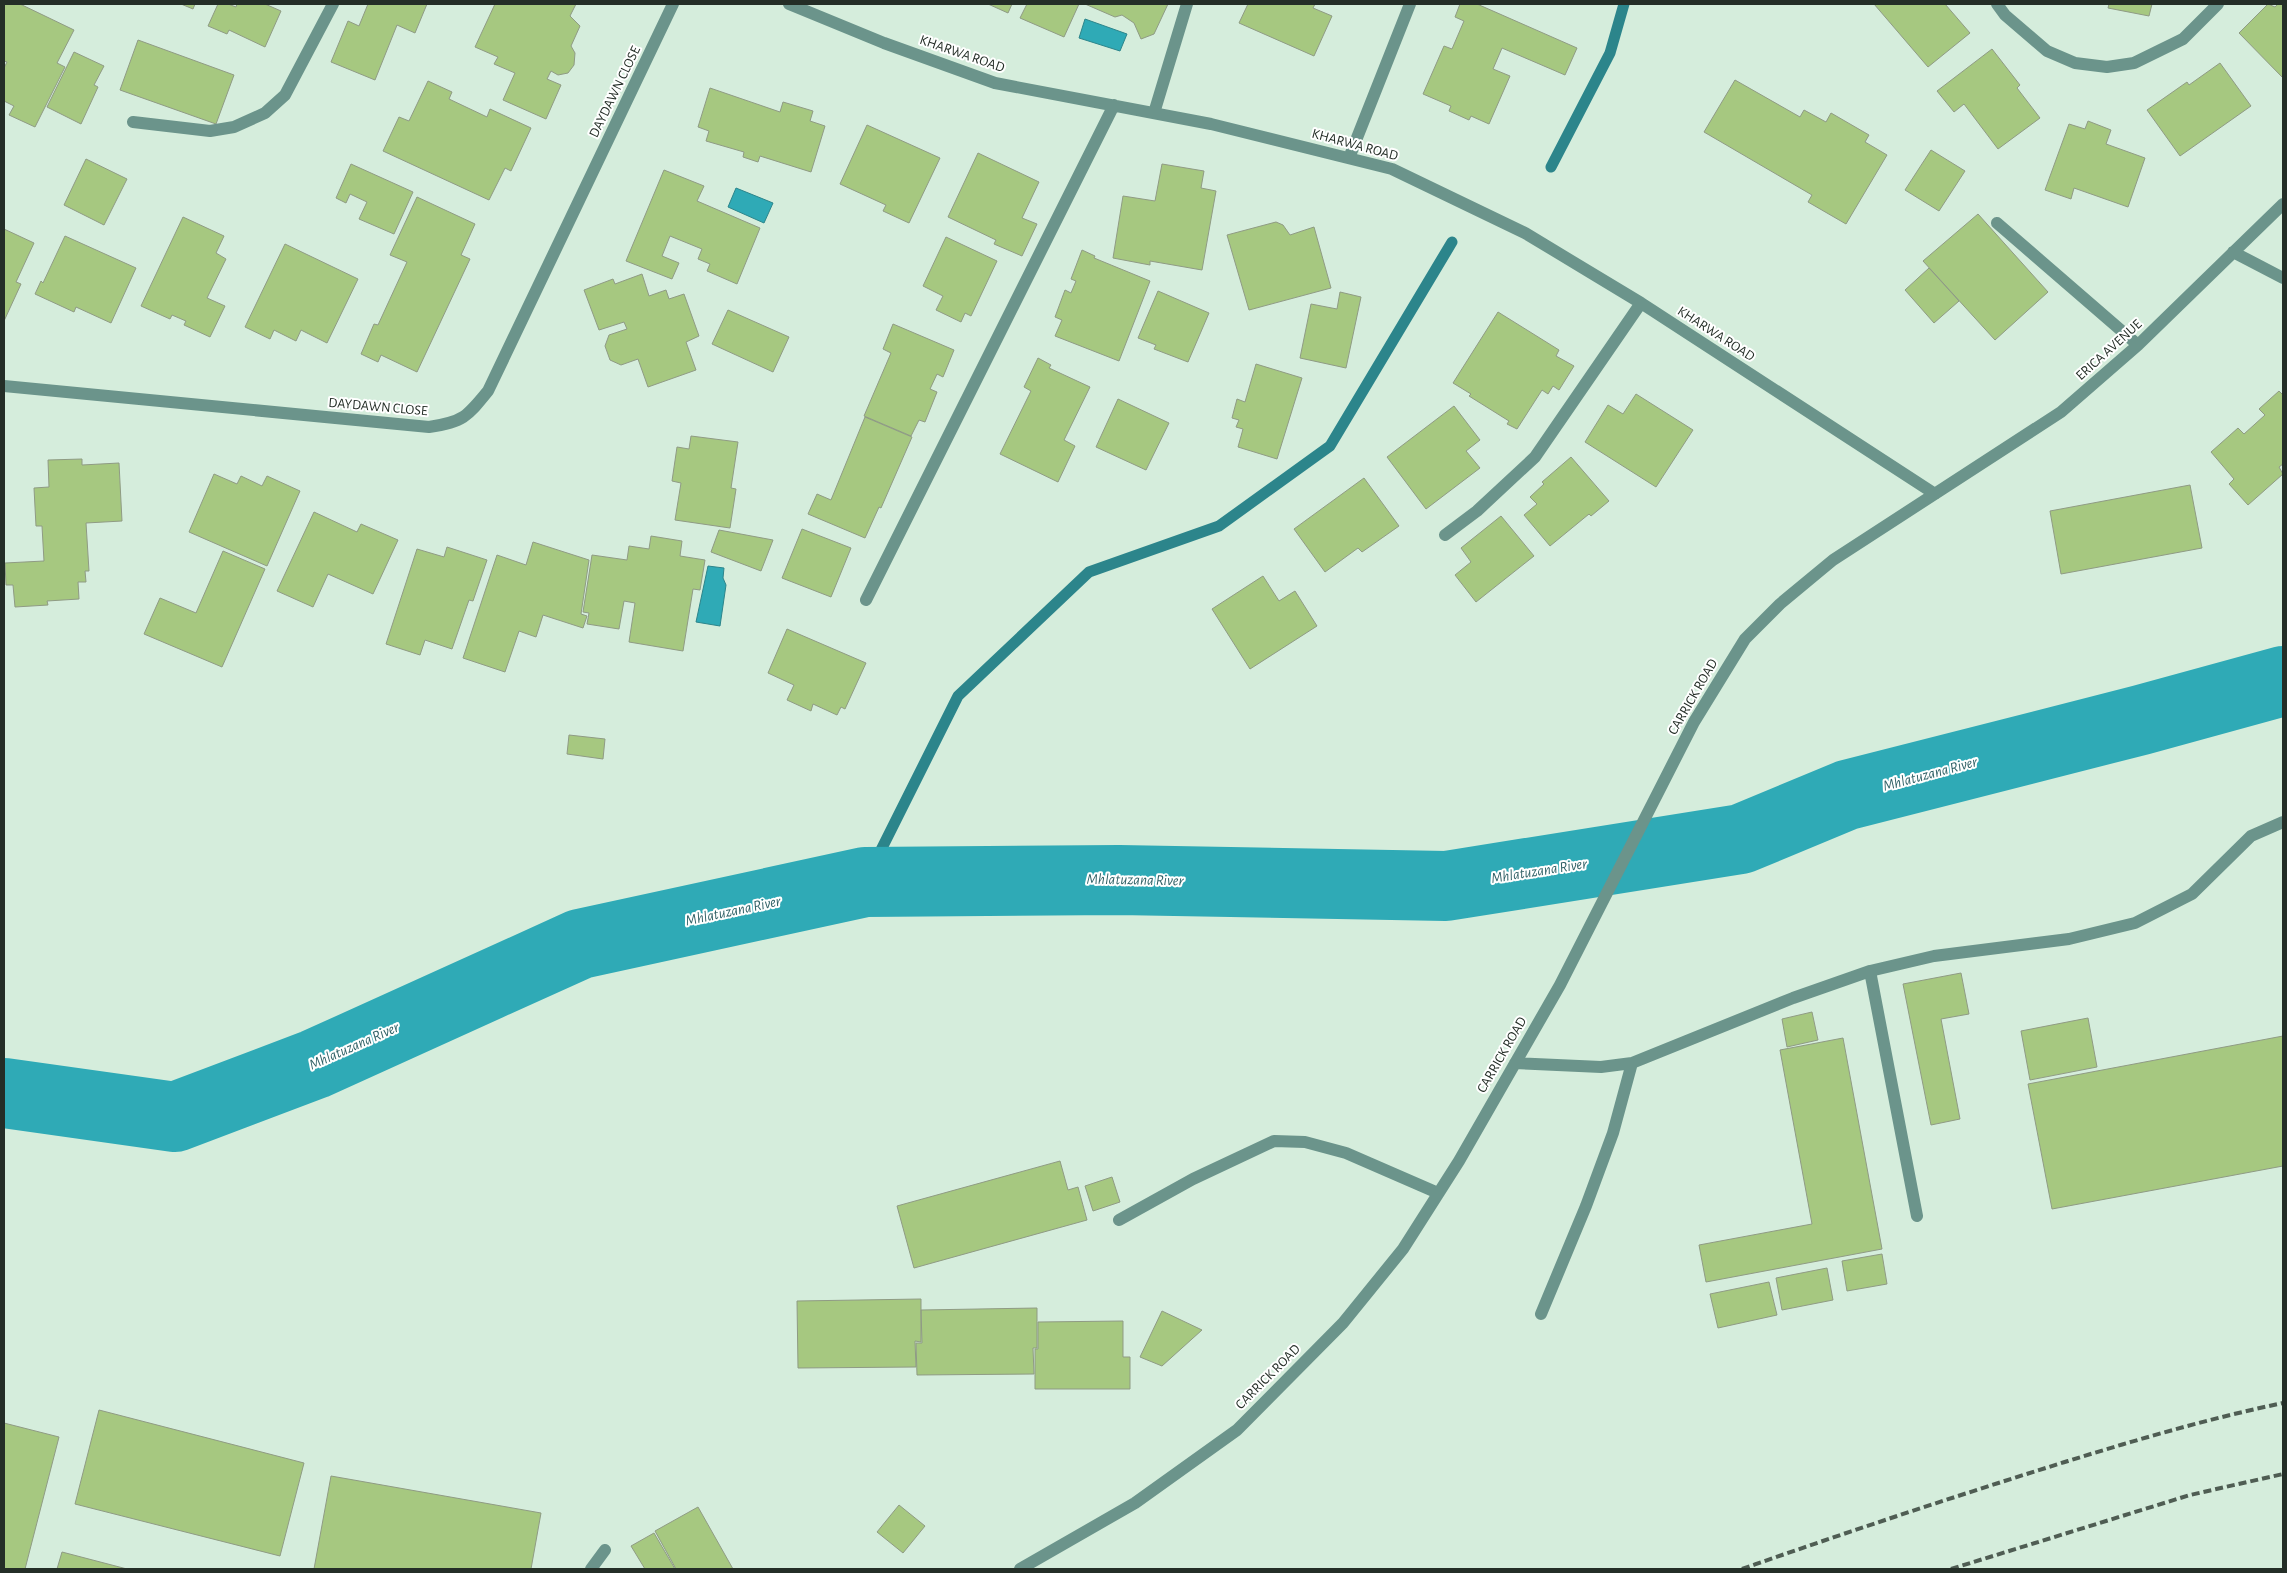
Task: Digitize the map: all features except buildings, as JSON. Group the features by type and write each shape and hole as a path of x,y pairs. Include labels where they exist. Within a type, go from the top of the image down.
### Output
{"street":[{"path":"133,122 210,131 234,127 265,112 285,95 333,4"},
{"name":"DAYDAWN CLOSE","path":"4,386 429,427 452,424 469,414 488,391 673,4"},
{"name":"KHARWA ROAD","path":"789,4 884,43 995,83 1211,124 1392,169 1525,233 1641,303 1935,494"},
{"path":"1154,113 1186,4"},
{"path":"1349,158 1410,4"},
{"path":"1997,4 2005,15 2046,51 2075,63 2107,67 2134,63 2183,39 2218,4"},
{"path":"866,600 1114,105"},
{"name":"ERICA AVENUE","path":"1935,494 2061,412 2138,345 2283,204"},
{"path":"1997,223 2138,345"},
{"path":"2233,252 2283,278"},
{"path":"1445,535 1477,511 1535,457 1641,303"},
{"name":"CARRICK ROAD","path":"1020,1569 1135,1504 1237,1430 1343,1323 1403,1249 1438,1194 1515,1063 1560,985 1694,722 1745,639 1780,604 1833,560 1935,494"},
{"path":"1515,1063 1601,1067 1632,1063 1793,998 1870,972 1934,956 2069,939 2135,923 2192,894 2250,836 2283,822"},
{"path":"1870,972 1917,1216"},
{"path":"1541,1314 1586,1206 1613,1133 1632,1063"},
{"path":"1119,1220 1193,1179 1274,1141 1305,1142 1346,1153 1438,1194"},
{"path":"591,1569 605,1550"}],"water":[{"path":"1085,19 1127,34 1120,51 1079,38"},
{"path":"736,188 773,203 764,223 728,207"},
{"path":"708,566 724,568 723,578 726,585 720,626 696,622"}],"waterway":[{"path":"1551,167 1610,53 1624,4"},
{"path":"865,882 958,696 1089,572 1219,526 1330,446 1452,242"},
{"name":"Mhlatuzana River","path":"4,1093 175,1117 315,1064 580,944 865,882 1119,880 1446,886 1741,839 1847,795 2141,720 2283,681"}],"railway":[{"path":"1742,1569 1905,1513 2095,1453 2202,1422 2283,1403"},
{"path":"1951,1569 2190,1495 2283,1474"}]}
